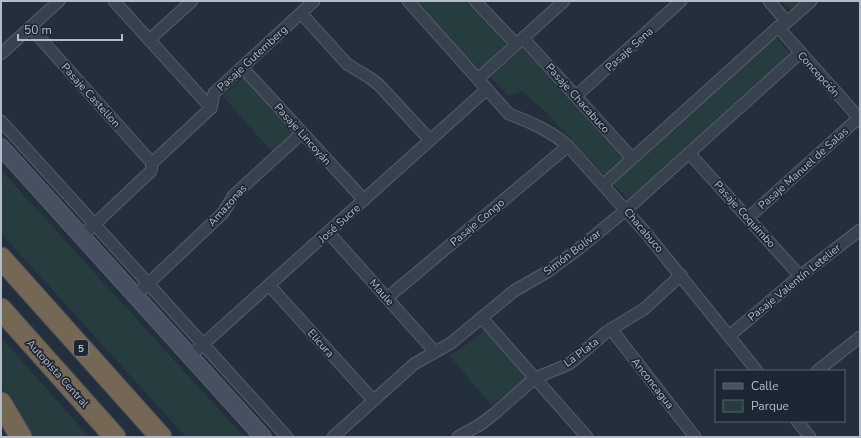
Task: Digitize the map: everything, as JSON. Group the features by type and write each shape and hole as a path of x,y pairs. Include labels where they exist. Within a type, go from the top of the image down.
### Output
{"highway":[{"name":"5","path":"1,258 161,437"},
{"name":"Autopista Central","path":"1,309 115,437"},
{"path":"1,403 21,437"}],"street":[{"path":"1,54 59,1"},
{"path":"114,1 211,108"},
{"path":"149,40 192,1"},
{"name":"Pasaje Gutemberg","path":"82,236 151,171 152,163 211,108 214,93 314,1"},
{"path":"408,1 487,89"},
{"name":"Pasaje Chacabuco","path":"475,1 520,41 576,96 632,158"},
{"path":"478,79 564,1"},
{"name":"Pasaje Sena","path":"576,96 681,1"},
{"path":"769,1 788,22"},
{"path":"604,185 778,27 788,22 811,1"},
{"path":"301,13 347,64 379,85 430,140"},
{"name":"Pasaje Castellon","path":"30,27 152,163"},
{"name":"Concepción","path":"778,27 860,120"},
{"name":"Simón Bolívar","path":"333,437 414,364 451,343 514,291 547,272 577,250 626,210 800,53"},
{"name":"Pasaje Lincoyán","path":"242,67 364,200"},
{"name":"José Sucre","path":"190,356 487,89"},
{"name":"Chacabuco","path":"487,89 509,114 530,122 559,138 568,146 626,210 681,275 756,370"},
{"name":"Pasaje Manuel de Salas","path":"748,218 852,123 860,120"},
{"path":"1,121 287,437"},
{"name":"Amazonas","path":"136,296 147,283 223,213 234,195 302,133"},
{"name":"Pasaje Congo","path":"386,298 568,146"},
{"path":"1,147 263,437"},
{"name":"Pasaje Coquimbo","path":"689,153 800,276"},
{"name":"Pasaje Valentín Letelier","path":"729,336 800,276 860,230"},
{"name":"Maule","path":"328,232 435,352"},
{"name":"La Plata","path":"458,437 473,434 535,378 567,365 611,329 644,309 681,275"},
{"name":"Elicura","path":"269,285 373,400"},
{"path":"482,318 587,437"},
{"name":"Anconcagua","path":"611,329 695,437"},
{"path":"818,370 860,338"},
{"path":"1,421 14,437"},
{"path":"798,422 810,437"}],"green space":[{"path":"413,1 466,2 505,43 504,49 481,71 474,69"},
{"path":"782,1 801,1 791,10"},
{"path":"776,37 790,53 628,199 614,184"},
{"path":"525,46 624,157 605,176 549,115 522,91 508,96 491,77"},
{"path":"244,77 296,135 274,154 223,96"},
{"path":"1,170 244,437 186,437 1,233"},
{"path":"486,330 530,378 491,405 450,356"},
{"path":"1,337 89,437 34,437 15,411 1,386"}]}
